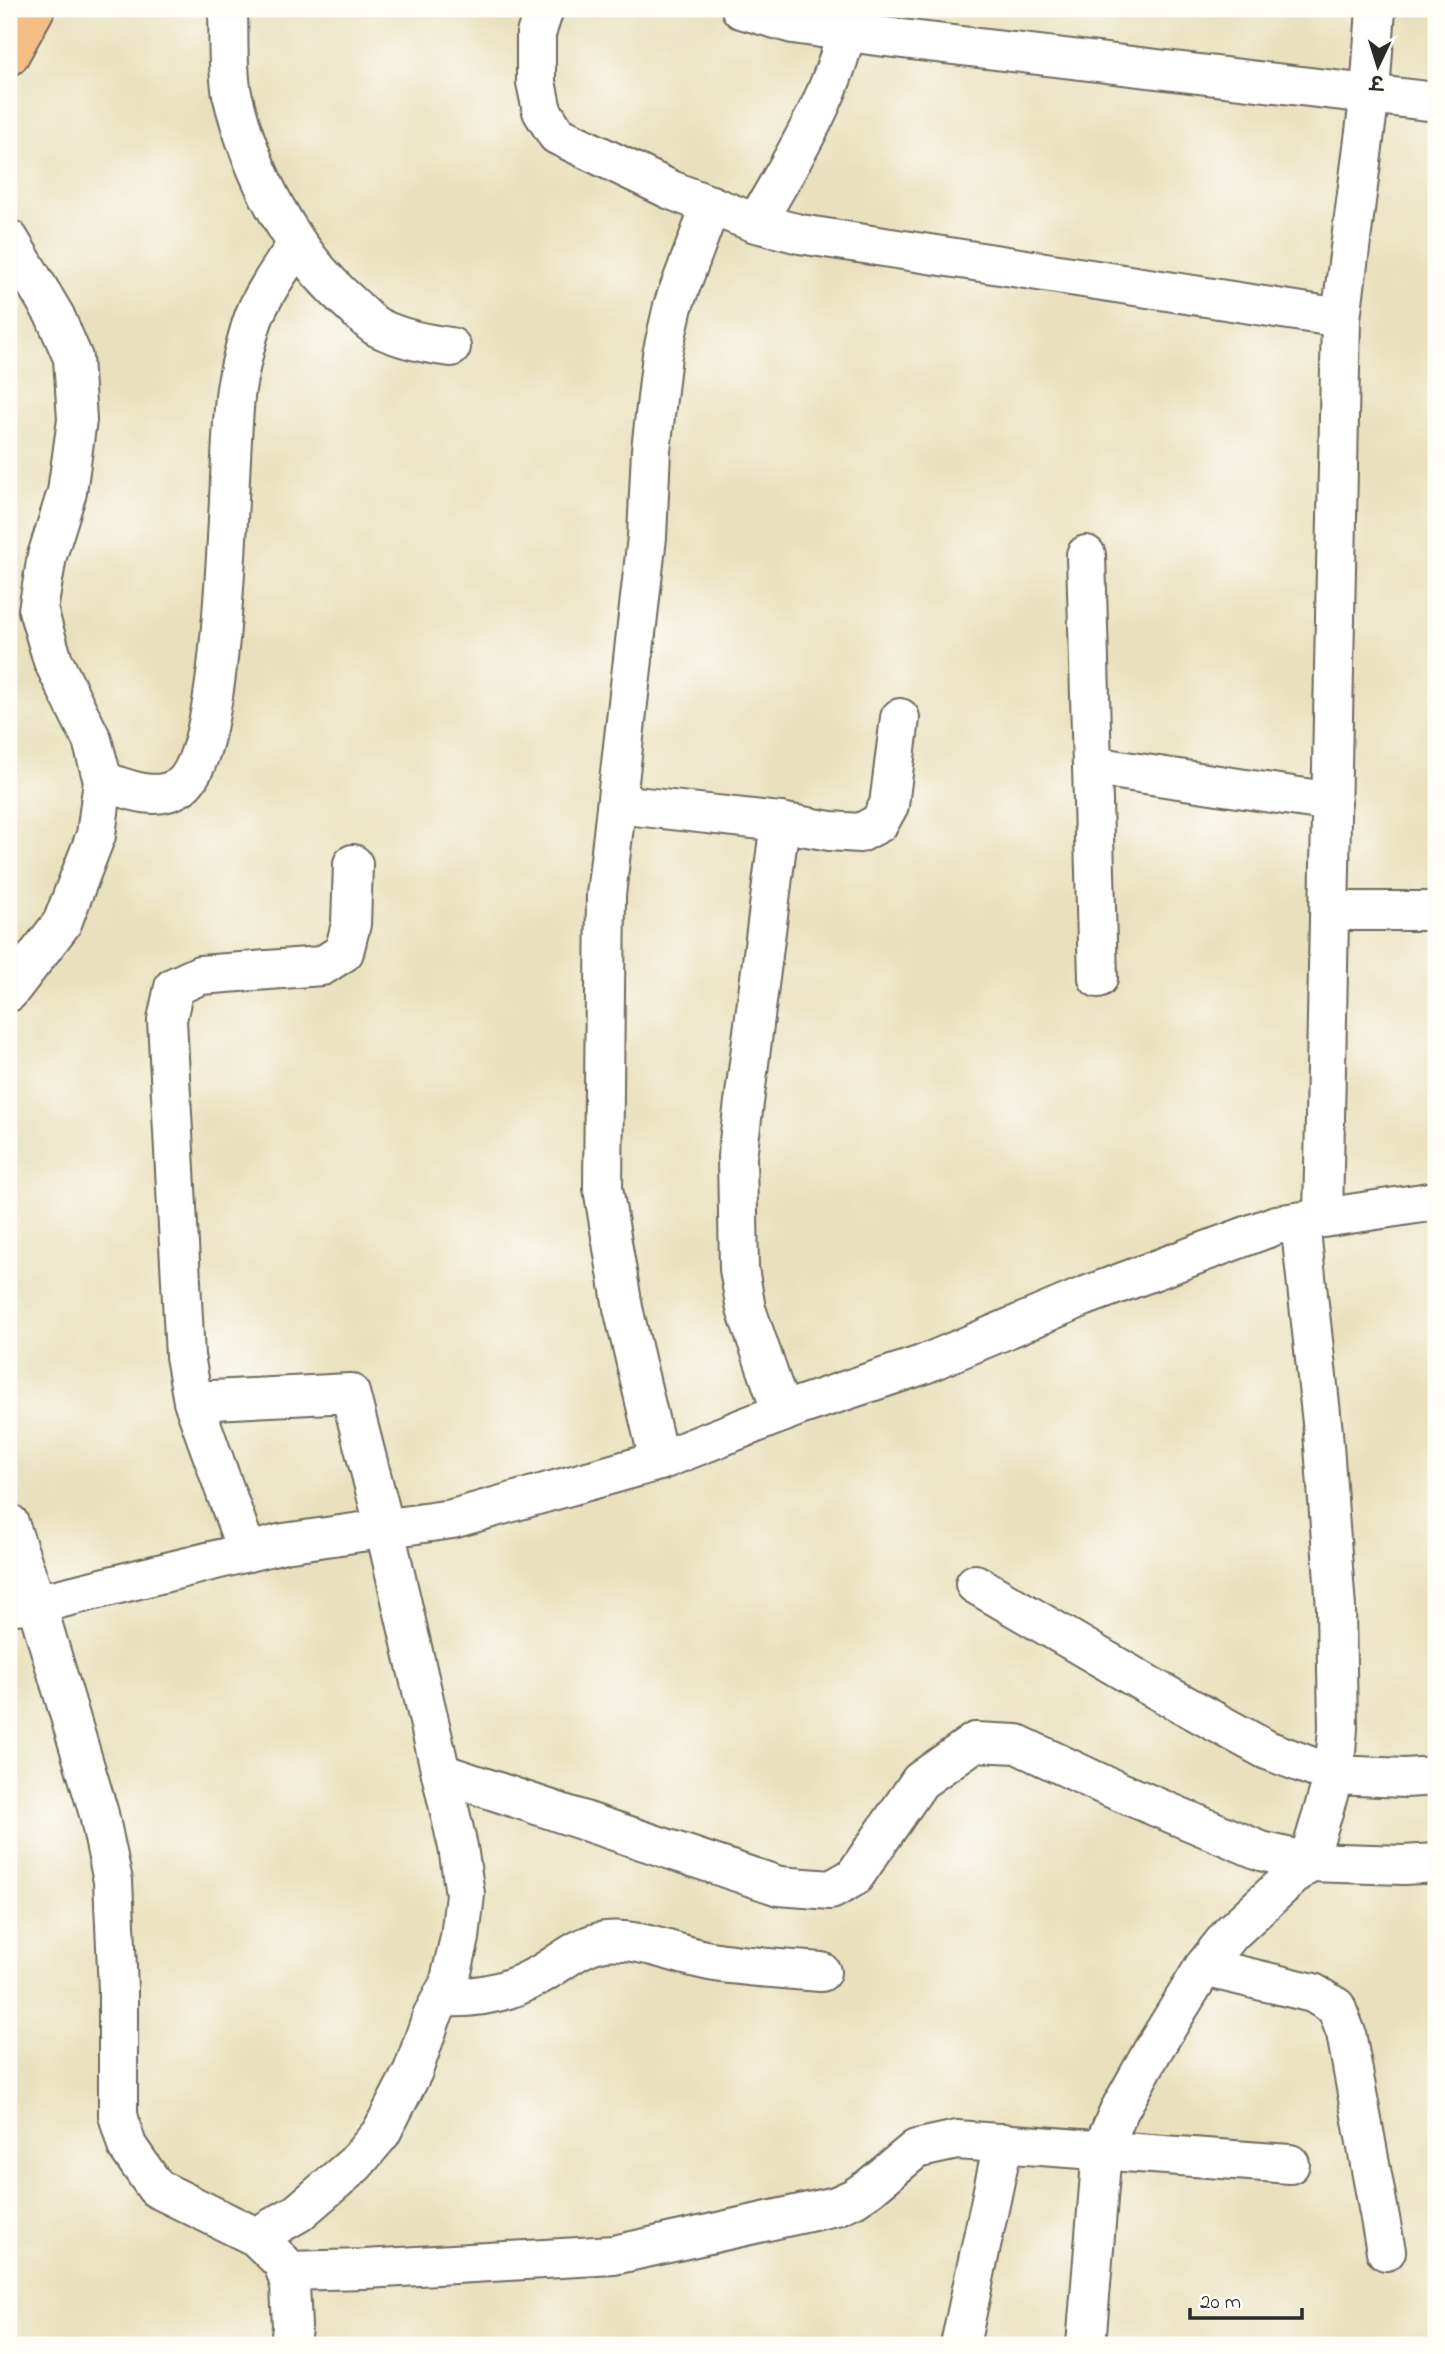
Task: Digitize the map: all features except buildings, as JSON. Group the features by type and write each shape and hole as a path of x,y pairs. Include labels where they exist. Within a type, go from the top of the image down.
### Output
{"main road":[{"path":"11,45 36,9"}],"street":[{"path":"228,9 232,91 247,143 271,200 297,244 337,292 377,327 420,343 451,347"},
{"path":"544,9 536,34 536,82 541,111 557,135 671,190 757,223 800,234 1341,318"},
{"path":"741,9 793,24 849,20 1436,102"},
{"path":"1086,2345 1102,2150 1119,2111 1153,2050 1204,1967 1231,1933 1308,1862 1334,1775 1338,1728 1336,1608 1323,1432 1312,1220 1330,911 1341,318 1370,93 1376,9"},
{"path":"757,223 825,95 837,65 849,20"},
{"path":"659,1461 623,1308 603,1188 606,895 647,537 652,450 662,355 673,306 711,205"},
{"path":"9,239 55,316 73,358 77,420 67,492 47,556 38,610 53,661 92,740 103,781 96,835 62,923 9,992"},
{"path":"103,781 134,792 155,794 180,787 193,772 205,735 215,687 225,593 236,388 256,312 297,244"},
{"path":"1086,555 1098,978"},
{"path":"617,804 860,833 879,823 889,805 900,718"},
{"path":"1092,766 1332,802"},
{"path":"780,822 737,1157 739,1269 746,1309 782,1413"},
{"path":"247,1552 193,1401 185,1356 167,1020 174,987 200,975 322,966 344,952 351,924 353,864"},
{"path":"1330,911 1436,911"},
{"path":"22,1604 58,1599 284,1543 452,1519 659,1461 782,1413 922,1365 1083,1297 1276,1225 1436,1201"},
{"path":"193,1401 350,1393 458,1847 465,1894 460,1938 449,1984 432,2016 413,2071 381,2133 355,2164 298,2213 256,2237"},
{"path":"9,1523 22,1604 99,1814 113,1881 118,1990 118,2115 127,2146 156,2188 256,2237 282,2263 290,2285 290,2345"},
{"path":"975,1584 1267,1750 1334,1775 1405,1778 1436,1776"},
{"path":"441,1773 779,1886 831,1889 854,1877 920,1781 975,1742 1017,1744 1104,1785 1261,1851 1308,1862 1404,1865 1436,1863"},
{"path":"442,1997 465,1998 502,1992 541,1974 576,1951 608,1941 651,1946 709,1960 821,1972"},
{"path":"1204,1967 1313,1993 1336,2007 1346,2033 1386,2250"},
{"path":"285,2271 614,2255 836,2206 869,2188 916,2150 957,2140 1290,2164"},
{"path":"960,2345 1003,2143"}]}
